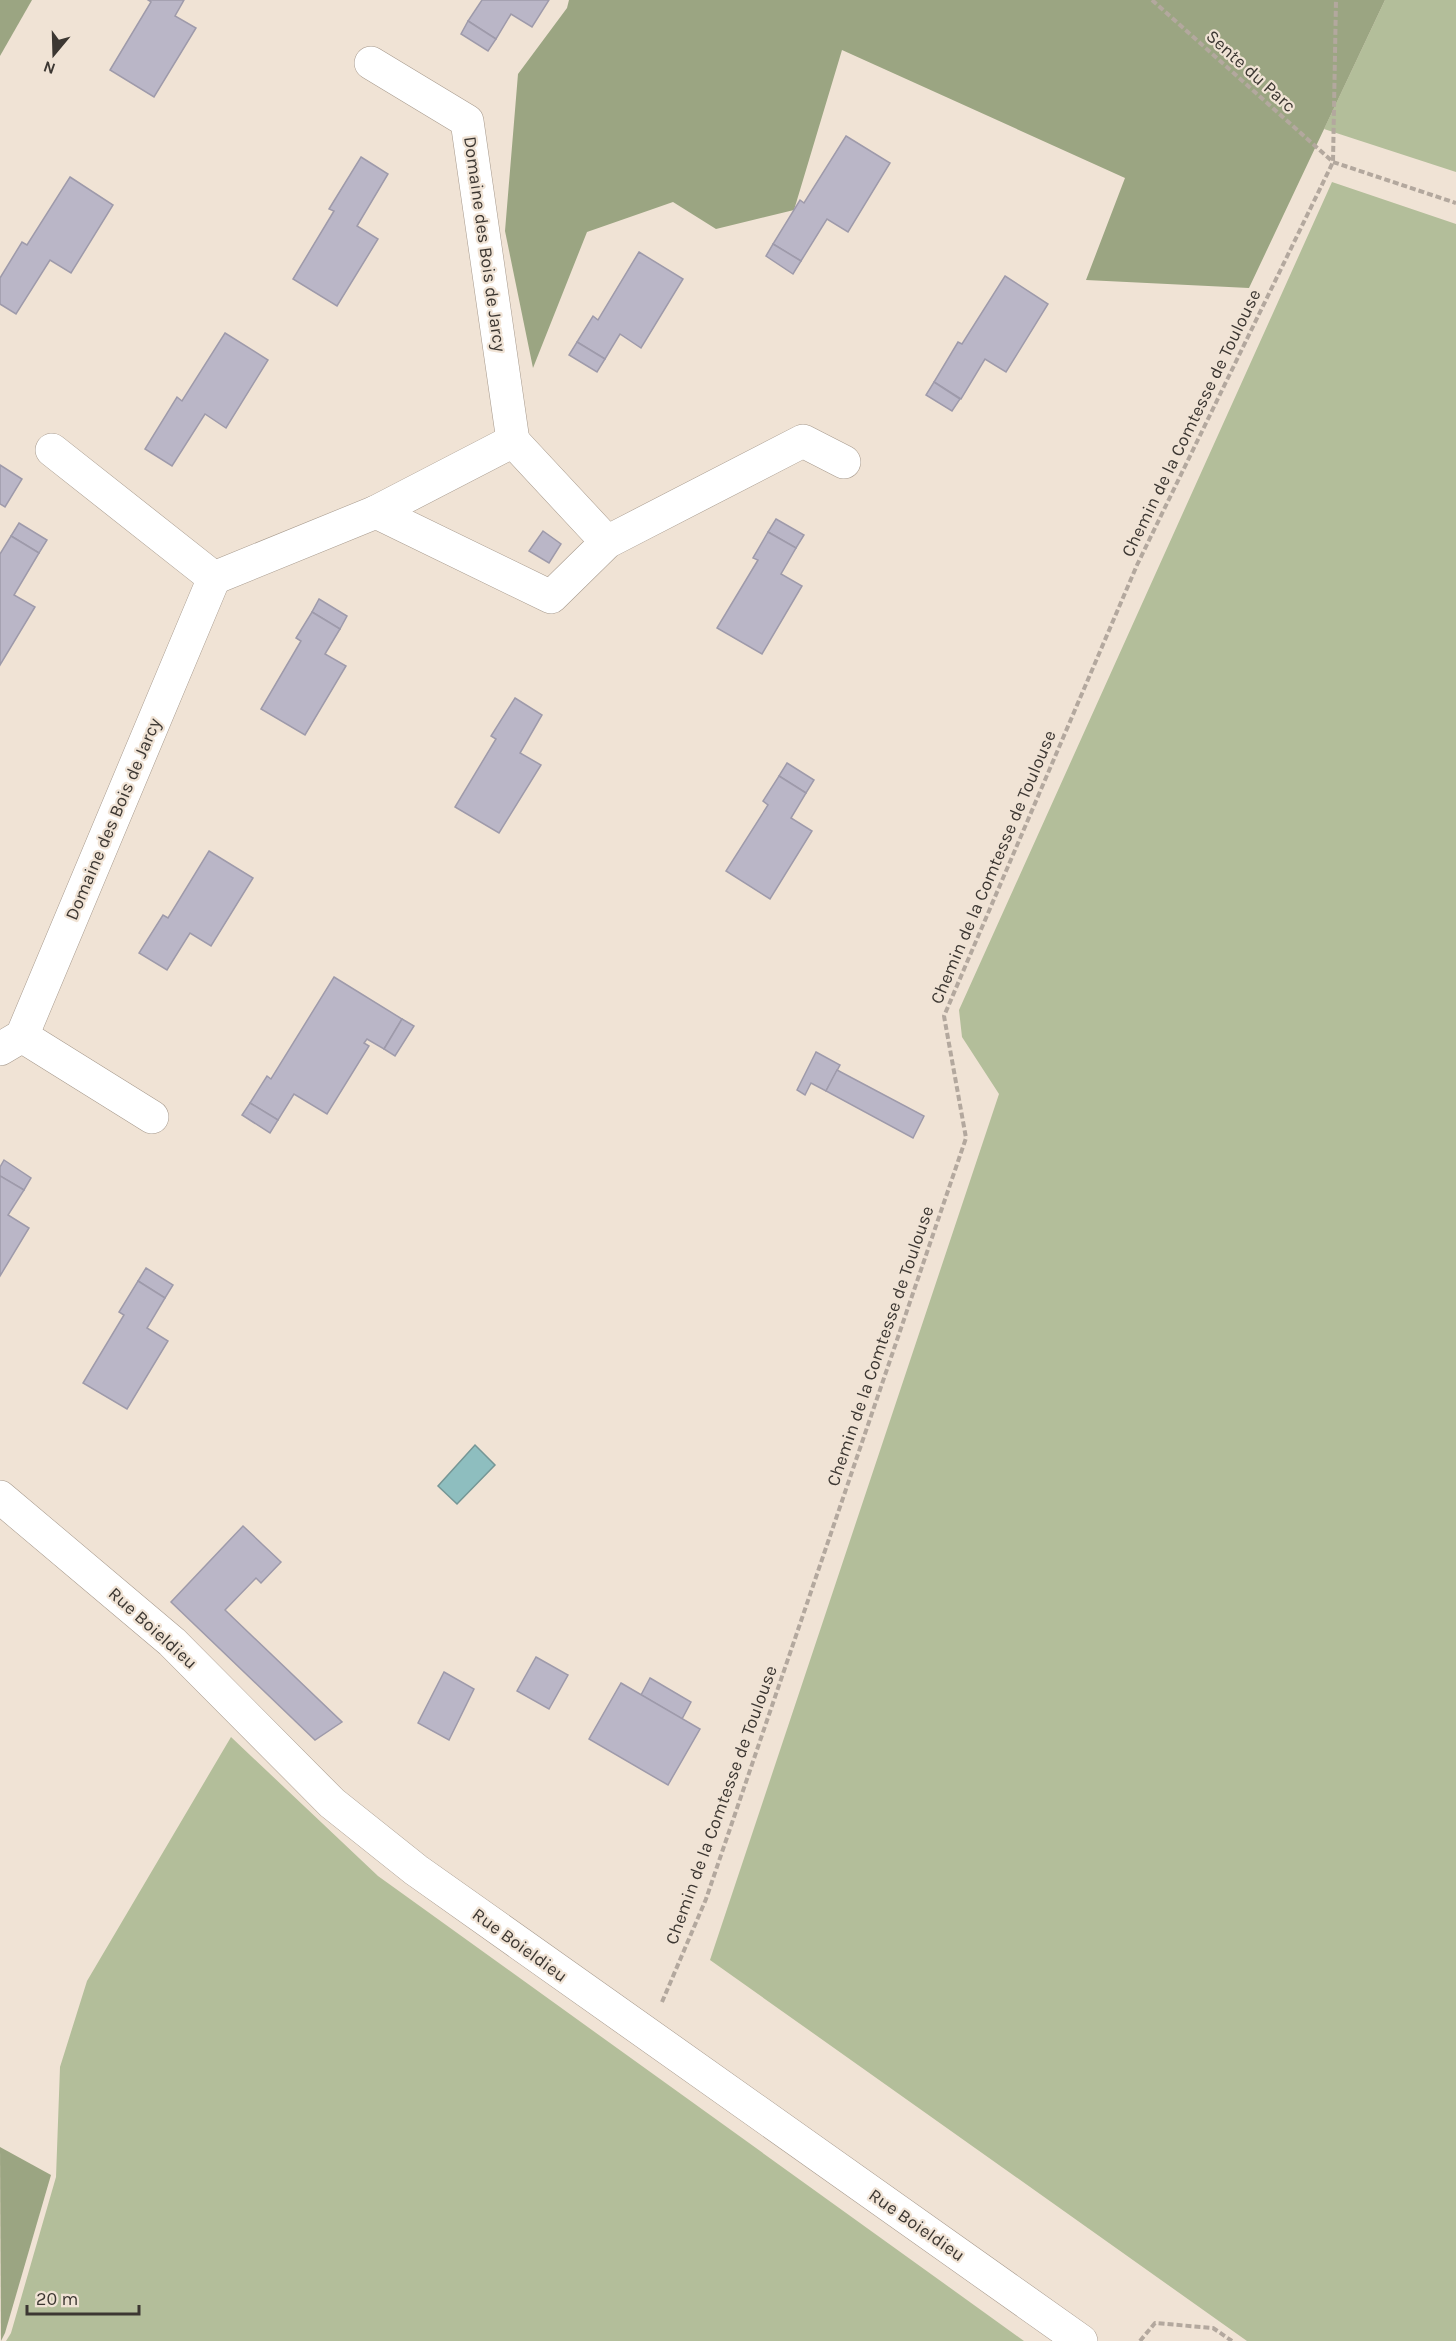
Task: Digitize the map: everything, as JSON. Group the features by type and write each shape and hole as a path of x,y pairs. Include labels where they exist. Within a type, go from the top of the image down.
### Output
{"street":[{"name":"Domaine des Bois de Jarcy","path":"371,63 467,121 513,441"},
{"path":"52,450 214,578 376,512 513,441 607,542"},
{"path":"376,512 551,597 607,542 803,441 844,462"},
{"name":"Domaine des Bois de Jarcy","path":"11,1043 214,578"},
{"path":"11,1043 152,1117"},
{"name":"Rue Boieldieu","path":"0,1497 172,1642 332,1803 416,1870 1081,2341"}],"path":[{"name":"Sente du Parc","path":"1152,0 1333,162"},
{"name":"Chemin de la Comtesse de Toulouse","path":"648,2036 706,1899 966,1138 944,1016 1137,565 1333,162 1335,0"},
{"path":"1333,162 1456,203"},
{"path":"1140,2341 1155,2323 1213,2328 1232,2341"}],"green space":[{"path":"0,0 32,0 0,56"},
{"path":"569,0 1385,0 1249,288 1086,280 1125,178 842,50 794,210 716,229 673,202 587,232 533,368 505,231 518,74 567,8"},
{"path":"1385,0 1456,0 1456,172 1324,129"},
{"path":"1332,182 1456,224 1456,2341 1247,2341 710,1960 999,1094 962,1037 959,1010"},
{"path":"231,1737 378,1876 1024,2341 6,2341 11,2333 56,2177 60,2067 87,1981"},
{"path":"0,2147 51,2175 1,2341"}],"water":[{"path":"475,1445 495,1465 457,1504 438,1486"}],"building":[{"path":"148,0 184,0 175,16 196,28 154,97 110,70 151,2"},
{"path":"482,0 549,0 532,27 511,14 496,39 468,21"},
{"path":"468,21 496,39 488,51 461,34"},
{"path":"846,136 890,163 848,232 827,219 801,261 773,244 800,200 804,203"},
{"path":"361,157 388,174 357,226 378,239 337,306 293,279 334,211 329,209"},
{"path":"70,177 113,205 71,273 50,260 16,314 0,304 0,278 22,242 27,245"},
{"path":"773,244 801,261 793,274 766,256"},
{"path":"639,252 683,279 641,348 620,334 605,359 577,342 593,316 598,320"},
{"path":"1005,276 1048,304 1006,372 985,359 961,399 934,382 958,342 962,344"},
{"path":"225,333 268,360 226,428 205,414 172,466 145,449 177,397 182,401"},
{"path":"577,342 605,359 597,372 569,355"},
{"path":"934,382 960,399 952,411 926,395"},
{"path":"0,465 22,479 5,507 0,504"},
{"path":"776,519 804,535 796,548 768,532"},
{"path":"19,523 47,540 39,553 11,536"},
{"path":"543,531 561,544 549,563 529,551"},
{"path":"768,532 796,548 781,574 802,586 762,654 717,628 758,560 753,558"},
{"path":"11,536 39,553 14,595 35,607 0,665 0,554"},
{"path":"319,599 347,616 340,629 312,612"},
{"path":"312,612 340,629 325,654 346,666 305,735 261,709 301,641 296,638"},
{"path":"515,698 542,715 520,753 541,765 499,833 455,807 496,739 491,736"},
{"path":"787,763 814,780 806,793 779,776"},
{"path":"779,776 806,793 791,818 812,831 770,899 726,871 768,805 763,801"},
{"path":"209,851 253,878 211,946 190,933 167,970 139,953 163,915 168,918"},
{"path":"334,977 402,1019 384,1049 367,1039 364,1043 369,1046 327,1114 294,1094 278,1120 250,1103 267,1076 271,1079"},
{"path":"402,1019 414,1026 395,1056 384,1049"},
{"path":"816,1052 840,1065 826,1091 811,1083 805,1095 797,1090"},
{"path":"837,1070 924,1116 913,1138 826,1091"},
{"path":"250,1103 278,1120 270,1133 242,1115"},
{"path":"4,1160 31,1178 24,1190 0,1176 0,1167"},
{"path":"0,1176 24,1190 8,1215 29,1228 0,1276"},
{"path":"146,1268 173,1285 165,1298 138,1281"},
{"path":"138,1281 165,1298 147,1328 168,1341 127,1409 83,1383 124,1315 119,1312"},
{"path":"243,1526 281,1562 261,1583 256,1578 225,1610 342,1722 315,1740 171,1602"},
{"path":"536,1657 568,1675 549,1709 517,1691"},
{"path":"444,1672 474,1689 449,1740 418,1723"},
{"path":"650,1678 691,1702 682,1719 641,1695"},
{"path":"621,1683 700,1729 668,1785 589,1739"}]}
